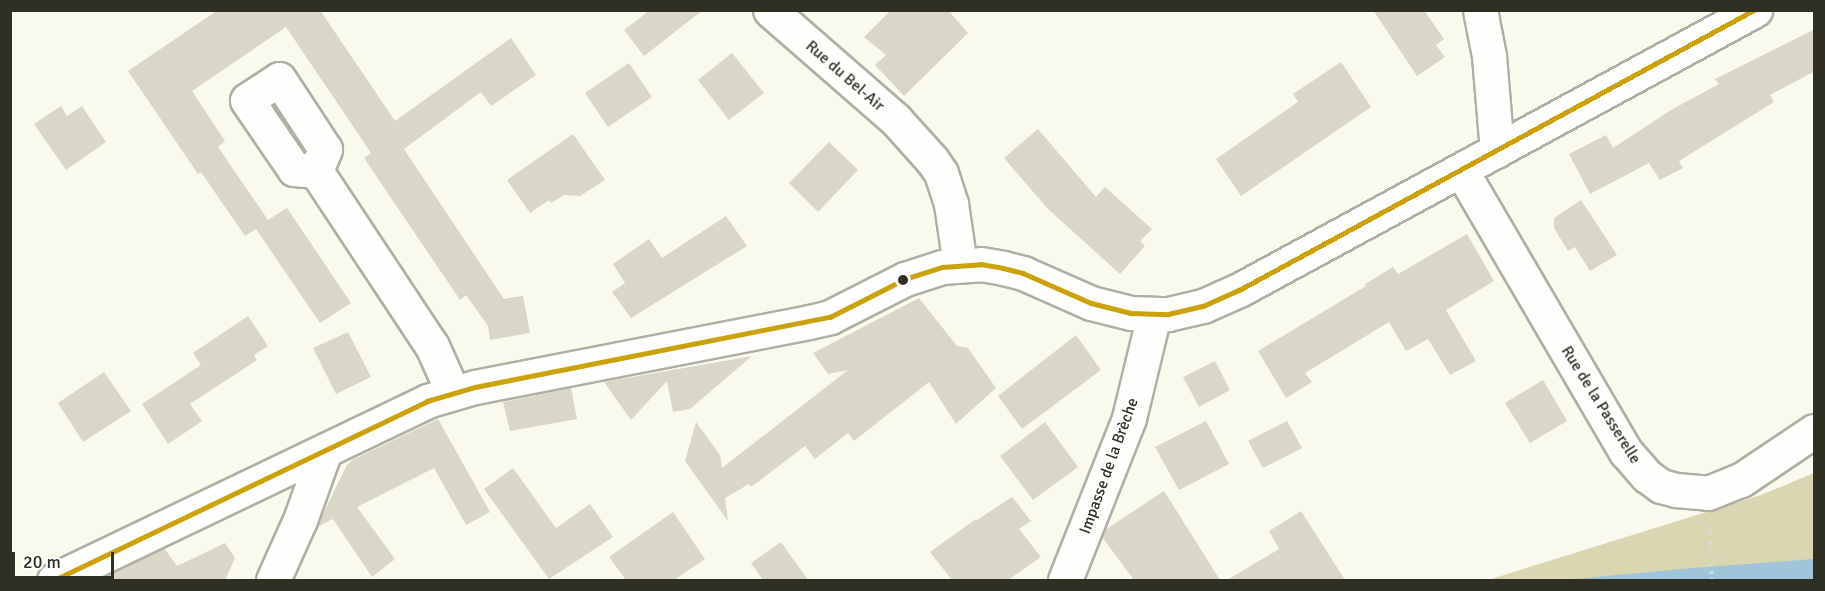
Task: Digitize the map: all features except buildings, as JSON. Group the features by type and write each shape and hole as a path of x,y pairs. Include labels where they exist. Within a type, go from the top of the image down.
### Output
{"street":[{"name":"Rue du Bel-Air","path":"770,10 896,120 932,160 944,180 951,204 960,265"},
{"path":"1480,10 1489,56 1497,151"},
{"path":"54,580 400,412 453,393 775,330 838,313 914,275 960,265 1004,268 1111,310 1154,315 1182,312 1220,300 1755,10"},
{"name":"Rue de la Passerelle","path":"1461,170 1626,452 1647,476 1661,486 1676,490 1692,493 1717,490 1741,480 1815,431"},
{"path":"316,171 432,346 453,393"},
{"name":"Impasse de la Brèche","path":"1065,580 1129,418 1154,315"},
{"path":"273,580 300,520 325,450"}],"path":[{"path":"1710,567 1712,580"}],"shaded area":[{"path":"1814,473 1814,580 1488,580 1761,495"}],"water":[{"path":"1814,559 1814,580 1564,580 1692,568"}],"transit line":[{"path":"54,580 427,401 475,387 830,317 905,279 942,267 981,264 1003,268 1023,273 1091,303 1131,313 1168,314 1203,306 1241,289 1754,10"}]}
